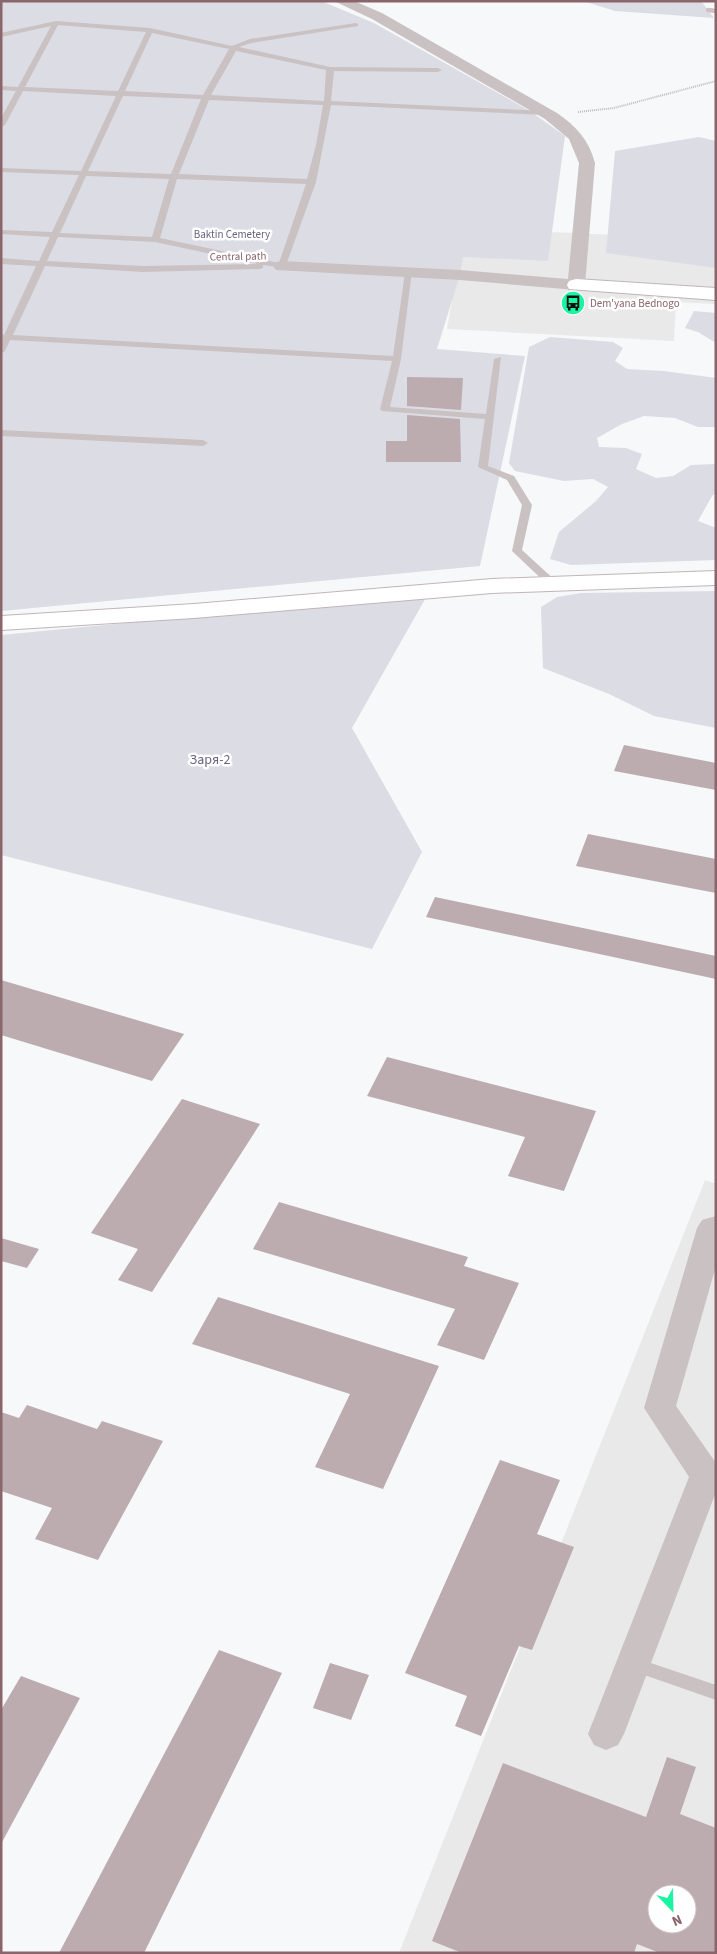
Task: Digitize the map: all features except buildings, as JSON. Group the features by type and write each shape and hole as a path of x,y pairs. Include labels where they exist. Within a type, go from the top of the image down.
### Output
{"street":[{"path":"341,1 377,16 548,114 575,133 584,149 586,163 576,286"},
{"path":"282,266 716,294"},
{"path":"1,622 194,611 492,586 716,578"},
{"path":"606,1734 706,1475 660,1408 712,1228 716,1227"}],"lane":[{"path":"1,125 56,23"},
{"path":"1,35 56,23 150,30 234,46 330,69 438,70"},
{"path":"155,240 174,176 206,98 234,46 250,41 356,25"},
{"path":"1,351 4,337 42,264 150,30"},
{"path":"282,266 312,182 329,105 330,69"},
{"path":"1,88 548,114"},
{"path":"1,170 312,182"},
{"name":"Central path","path":"1,232 155,240 282,266"},
{"name":"Central path","path":"1,261 143,269 282,266"},
{"path":"409,273 397,359 385,409 490,417"},
{"path":"4,337 397,359"},
{"path":"498,360 483,467 512,478 527,505 517,551 553,584"},
{"path":"1,432 203,443"},
{"path":"633,1664 716,1692"}],"path":[{"path":"548,114 614,108 716,81"}],"shaded area":[{"path":"551,232 659,237 658,260 716,263 716,304 676,302 674,341 447,329 460,253"},
{"path":"705,1180 716,1184 716,1953 399,1953"}],"green space":[{"name":"Baktin Cemetery","path":"1,1 321,1 374,23 530,111 565,136 548,261 463,257 460,275 437,349 525,356 480,566 1,611"},
{"path":"583,1 701,1 714,18 615,11"},
{"path":"699,137 716,141 716,268 606,253 615,151"},
{"path":"694,311 716,313 716,343 698,332 685,328"},
{"path":"550,337 613,342 623,348 615,361 627,369 664,371 716,378 716,427 698,427 675,418 644,416 622,424 597,438 599,447 626,448 642,454 636,469 656,478 673,476 691,465 716,464 716,493 712,496 698,521 716,528 716,560 571,565 550,559 559,532 596,501 608,487 593,479 564,481 515,471 509,463 529,347"},
{"path":"716,591 716,728 654,716 609,694 543,668 541,607 557,597 581,593"},
{"name":"Заря-2","path":"428,594 352,728 422,852 372,949 1,855 1,635"}],"waterway":[{"path":"708,10 716,11"}],"place":[{"name":"Dem'yana Bednogo","path":"573,303"}]}
